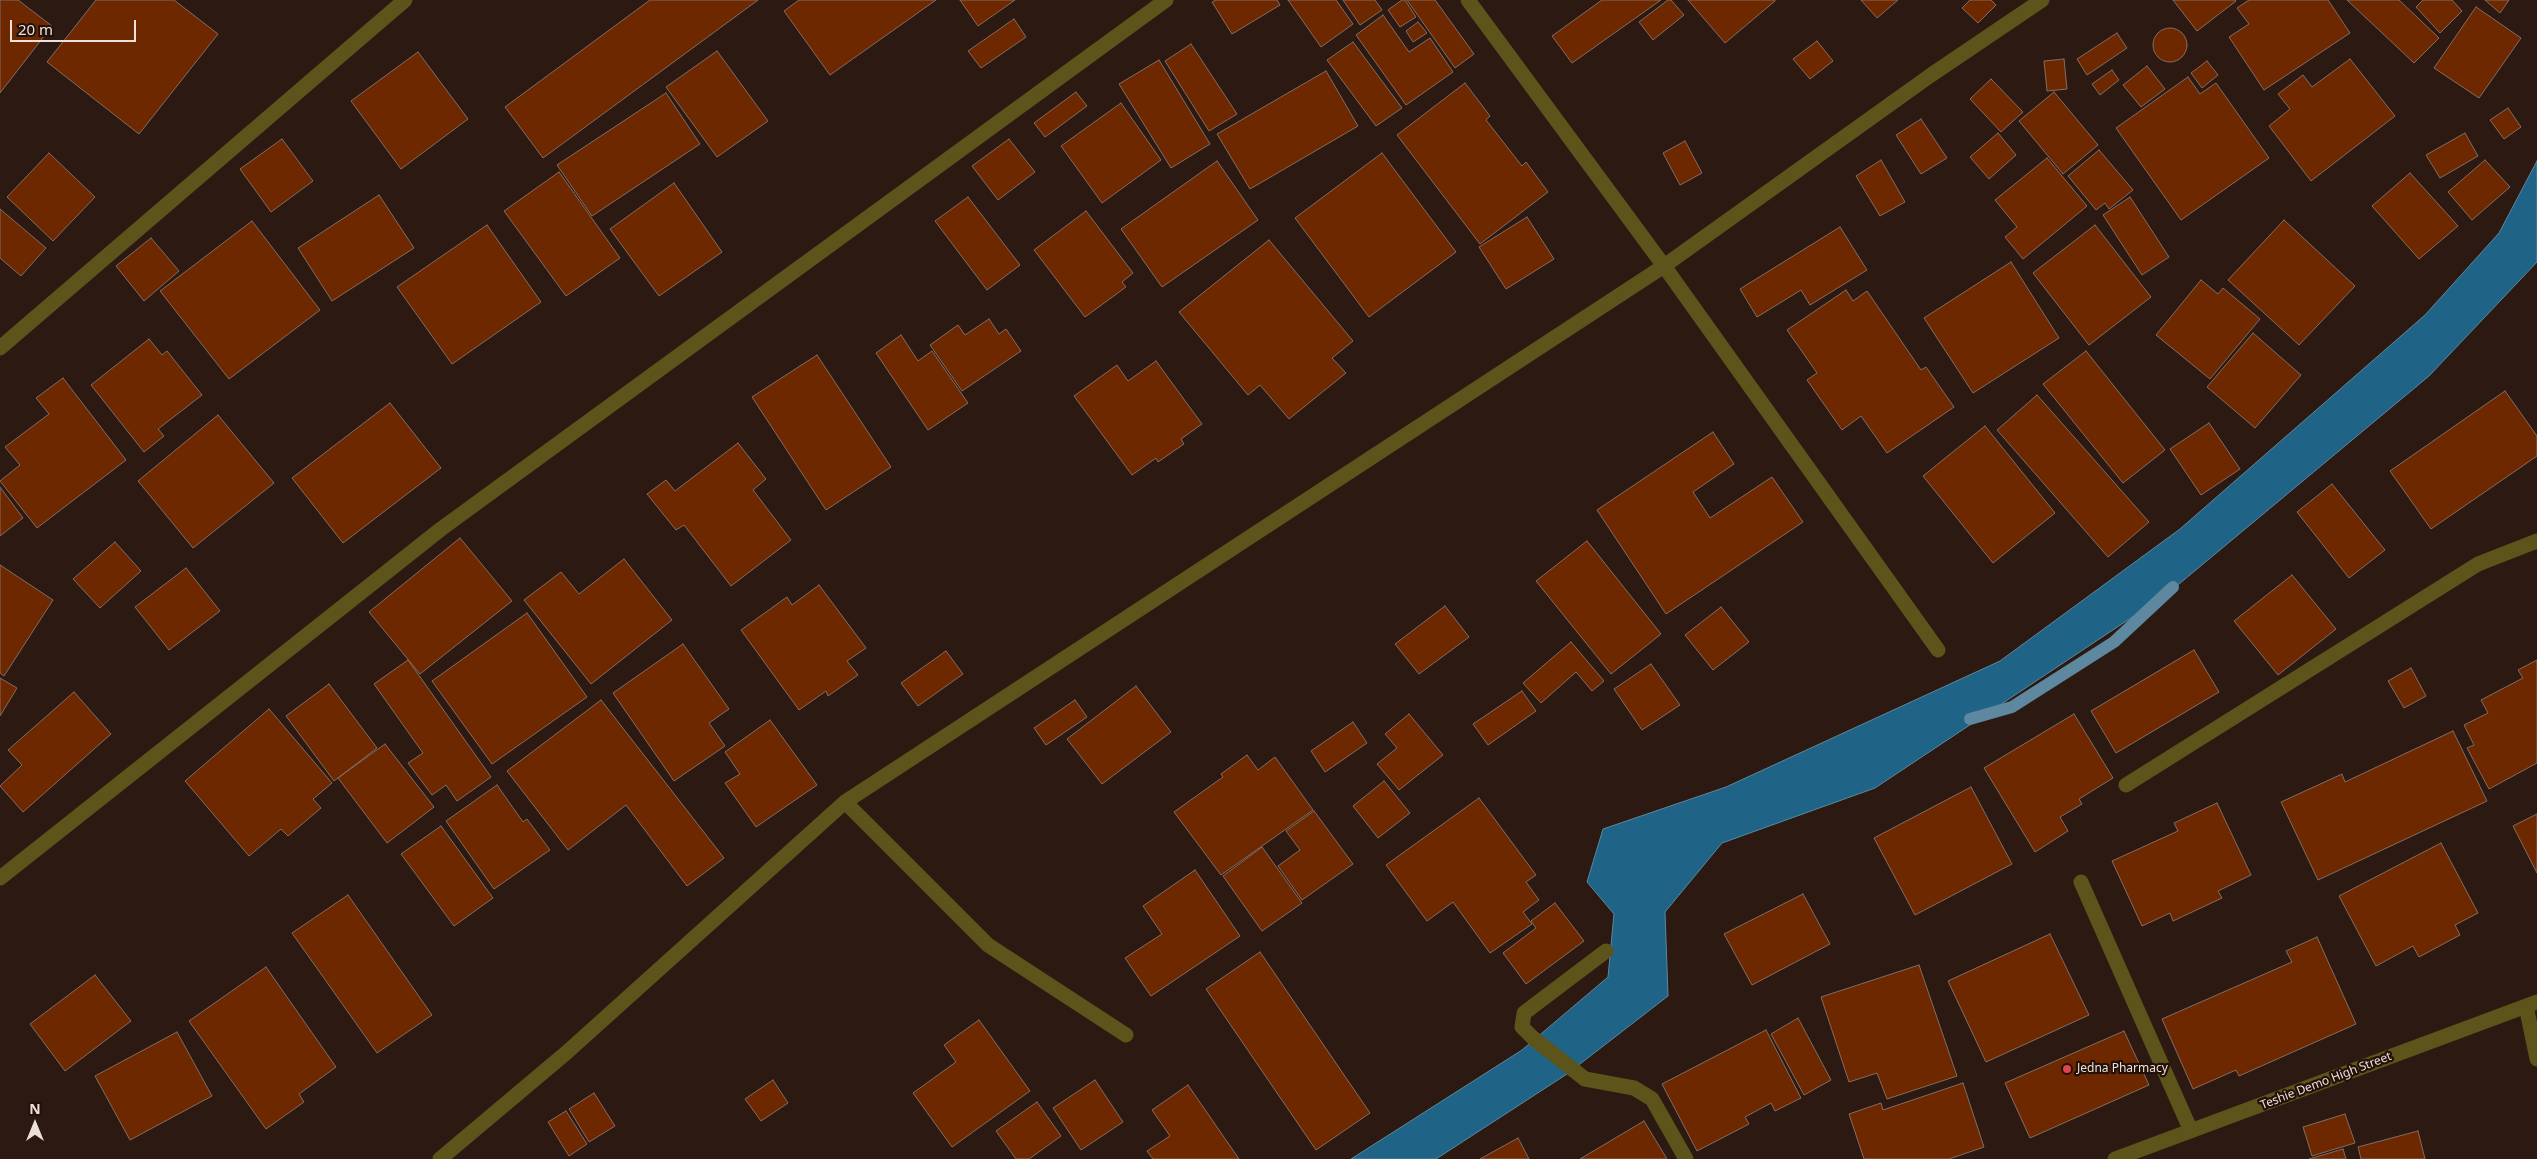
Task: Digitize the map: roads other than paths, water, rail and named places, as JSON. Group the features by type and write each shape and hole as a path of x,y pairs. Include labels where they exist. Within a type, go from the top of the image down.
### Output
{"street":[{"path":"0,348 405,0"},
{"path":"0,878 441,529 1166,0"},
{"path":"1468,0 1664,266 1938,650"},
{"path":"440,1159 566,1052 844,802 1664,266 1931,75 2042,0"},
{"path":"2126,785 2478,564 2537,541"},
{"path":"844,802 988,945 1126,1035"},
{"path":"2081,882 2191,1131"},
{"path":"1606,951 1524,1013 1522,1027 1585,1079 1634,1088 1652,1099 1686,1159"},
{"path":"2532,1004 2537,1059"},
{"name":"Teshie Demo High Street","path":"2115,1159 2532,1004"}],"water":[{"path":"2537,161 2537,262 2429,376 2167,594 1875,788 1722,843 1665,912 1668,996 1567,1074 1436,1159 1351,1159 1522,1050 1608,977 1614,914 1587,882 1603,829 1726,787 2000,661 2180,529 2425,315 2499,233"}],"waterway":[{"path":"1970,719 2012,707 2114,642 2173,587"}],"place":[{"name":"Jedna Pharmacy","path":"2067,1069"}]}
